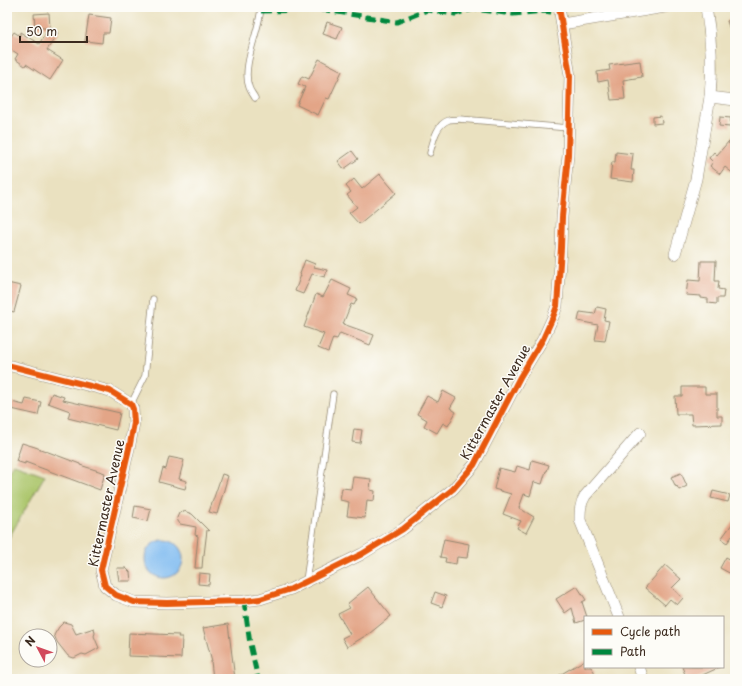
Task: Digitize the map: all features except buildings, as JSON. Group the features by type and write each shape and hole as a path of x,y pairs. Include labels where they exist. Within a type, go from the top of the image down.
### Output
{"street":[{"name":"Kittermaster Avenue","path":"131,404 134,414 130,444 101,570 105,586 116,595 134,602 167,603 244,601 260,599 291,589 362,554 403,529 453,489 474,466 498,417 543,339 553,317 556,306 569,128 570,76 559,7"},
{"path":"562,24 665,7"},
{"path":"675,254 696,180 710,97 710,27 706,7"},
{"path":"710,97 735,100"},
{"path":"7,365 110,391 131,404"},
{"path":"619,616 580,520 580,511 582,501 585,496 640,433"},
{"path":"638,668 643,679"}],"lane":[{"path":"255,98 249,87 248,65 262,7"},
{"path":"430,153 436,132 441,125 448,120 459,119 569,128"},
{"path":"131,404 145,376 153,299"},
{"path":"306,581 333,394"}],"green space":[{"path":"14,464 45,475 7,541 7,473"}],"water":[{"path":"164,540 174,543 180,549 183,559 180,569 174,575 164,578 154,575 148,569 145,559 148,549 154,543"}],"marked path":[{"path":"261,11 326,10 397,22 427,10 455,14 474,9 513,14 543,11 560,13"},
{"path":"244,601 250,644 258,679"}],"cycle path":[{"path":"7,365 110,391 131,404 134,423 101,570 105,586 116,595 134,602 167,603 244,601 260,599 291,589 362,554 403,529 453,489 474,465 520,377 543,339 557,306 562,217 568,155 570,76 559,7"}]}
